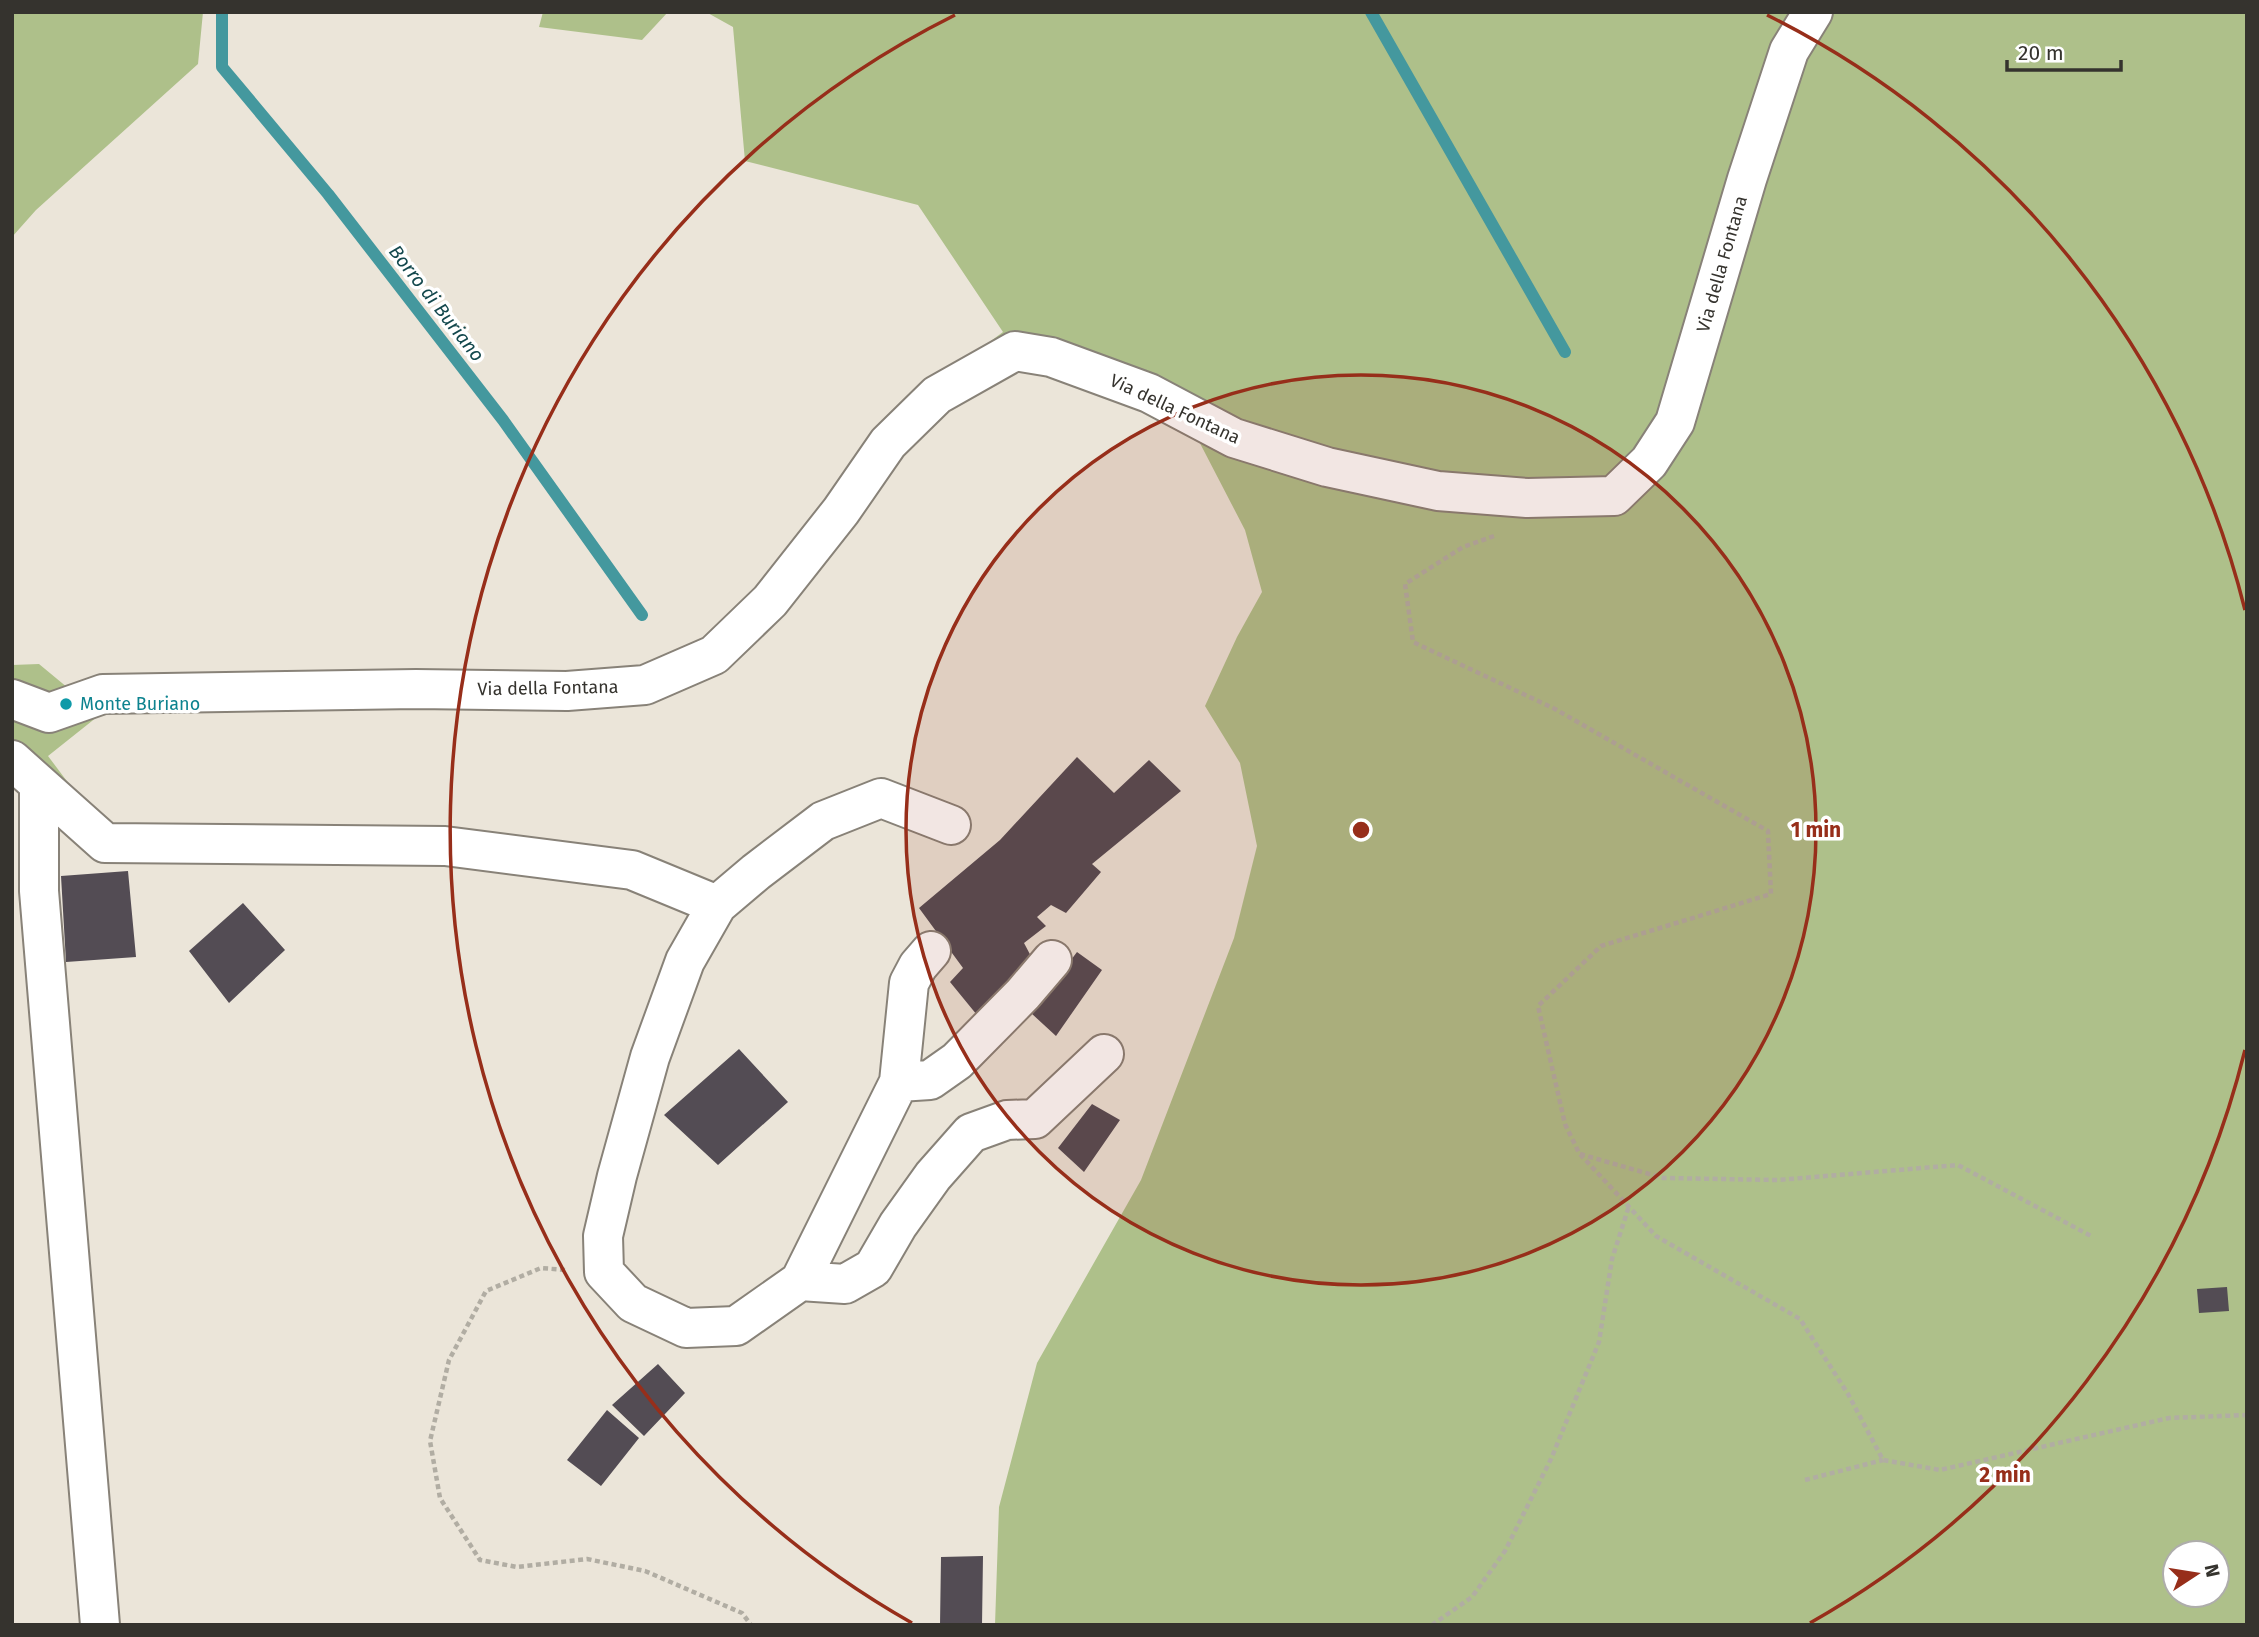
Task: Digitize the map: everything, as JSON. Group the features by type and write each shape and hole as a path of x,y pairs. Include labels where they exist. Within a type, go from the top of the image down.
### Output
{"street":[{"name":"Via della Fontana","path":"49,713 103,694 466,689 567,691 645,685 714,655 770,601 841,511 888,443 937,395 1015,351 1051,357 1125,384 1234,438 1327,467 1438,491 1527,498 1614,496 1649,462 1675,422 1747,179 1789,51 1813,12"},
{"path":"12,699 49,713 12,752"},
{"path":"26,773 105,843 445,846 632,870 717,905"},
{"path":"26,773 39,891 100,1625"},
{"path":"931,951 918,966 909,983 899,1082 800,1281 736,1326 686,1328 633,1303 604,1272 603,1236 650,1057 685,961 717,905 823,821 881,798 951,825"},
{"path":"899,1082 930,1080 957,1061 1023,994 1052,960"},
{"path":"800,1281 845,1284 873,1268 898,1225 926,1186 971,1133 1007,1120 1035,1119 1104,1054"}],"path":[{"path":"1501,534 1463,547 1405,584 1413,642 1555,709 1768,831 1771,894 1601,946 1538,1006 1565,1124 1579,1153 1656,1236 1800,1319 1848,1394 1883,1460"},
{"path":"1579,1153 1663,1178 1778,1180 1958,1166 2091,1236"},
{"path":"1432,1625 1472,1597 1499,1560 1551,1459 1599,1342 1612,1259 1629,1206"},
{"path":"604,1272 541,1268 486,1291 449,1360 430,1441 440,1498 480,1560 517,1567 587,1559 645,1571 742,1613 751,1625"},
{"path":"1805,1480 1883,1460 1940,1470 2169,1418 2247,1415"}],"green space":[{"path":"12,12 203,12 198,64 36,210 12,237"},
{"path":"543,12 668,12 642,40 539,27"},
{"path":"706,12 2247,12 2247,1625 995,1625 999,1507 1037,1363 1141,1180 1234,938 1257,846 1240,763 1205,706 1237,637 1262,592 1245,530 1190,424 1046,370 1000,374 952,400 897,450 831,550 751,635 715,661 663,687 545,710 300,705 132,708 97,717 48,756 84,804 17,792 12,788 12,665 39,664 68,688 205,683 626,678 678,663 715,642 752,607 906,404 1003,332 918,205 745,161 733,27"}],"building":[{"path":"1077,757 1114,793 1149,760 1181,791 1092,864 1101,872 1066,913 1051,905 1037,917 1046,926 1024,943 1033,960 977,1015 950,982 963,968 919,908 1000,840"},
{"path":"128,871 136,957 66,962 61,876"},
{"path":"243,903 285,950 229,1003 189,951"},
{"path":"1077,952 1102,970 1056,1036 1031,1013"},
{"path":"739,1049 788,1102 718,1165 664,1115"},
{"path":"1092,1104 1120,1120 1084,1172 1058,1148"},
{"path":"2227,1287 2229,1311 2199,1313 2197,1289"},
{"path":"658,1364 685,1393 644,1436 612,1405"},
{"path":"607,1410 639,1438 601,1486 567,1460"},
{"path":"983,1556 982,1625 940,1625 941,1557"}],"waterway":[{"name":"Borro di Buriano","path":"222,12 222,67 328,194 503,420 642,615"},
{"path":"1371,12 1565,352"}],"place":[{"name":"Monte Buriano","path":"66,704"}]}
